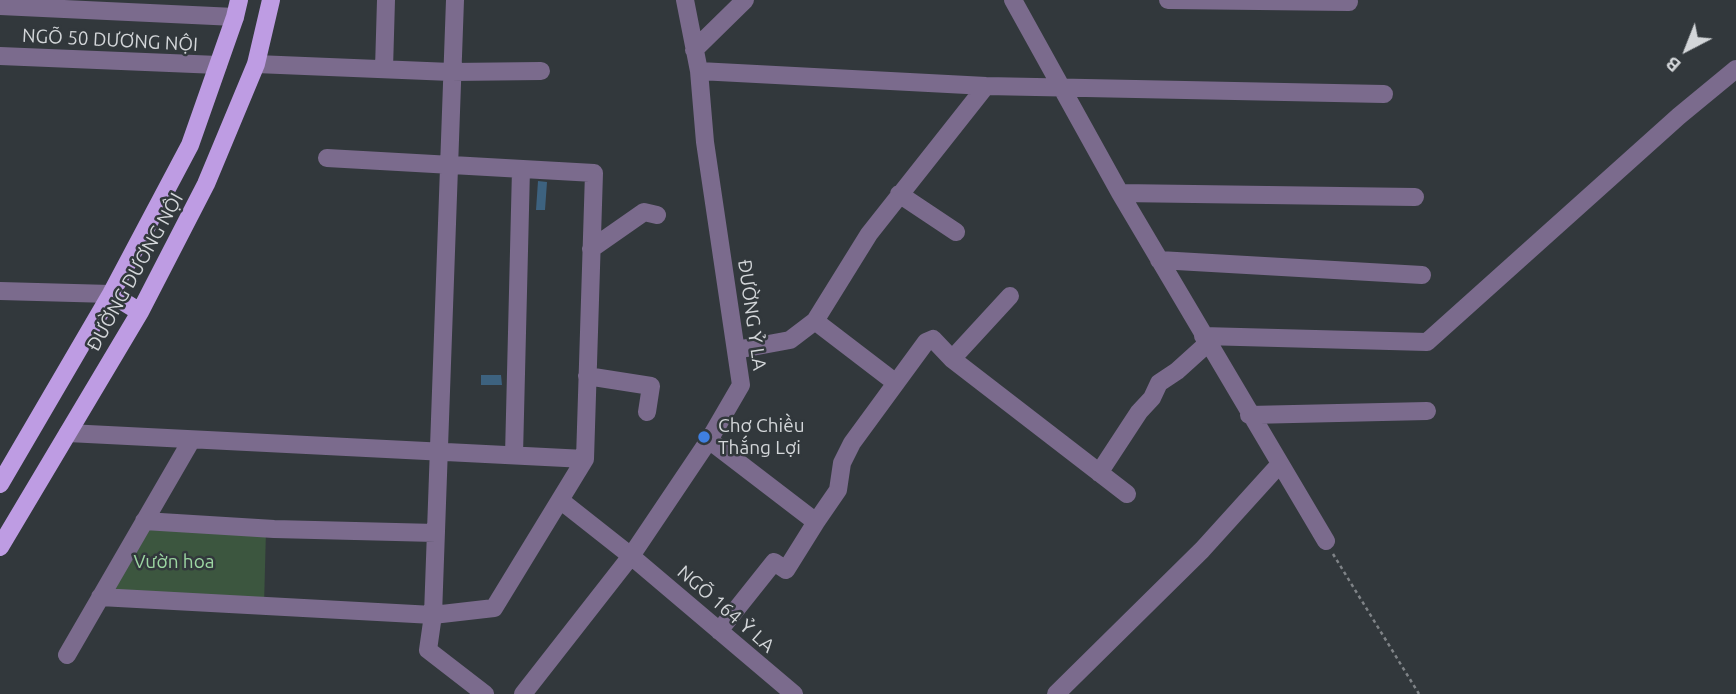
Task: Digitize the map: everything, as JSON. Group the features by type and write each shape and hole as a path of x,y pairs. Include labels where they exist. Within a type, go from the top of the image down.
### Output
{"main road":[{"name":"ĐƯỜNG DƯƠNG NỘI","path":"0,547 140,312 206,184 256,64 271,0"},
{"name":"ĐƯỜNG DƯƠNG NỘI","path":"0,484 111,294 190,145 237,9"},
{"path":"111,294 140,312"}],"street":[{"path":"384,69 386,0"},
{"path":"455,0 433,615 428,650 485,694"},
{"name":"ĐƯỜNG Ỷ LA","path":"523,694 631,555 709,440 741,385 705,142 699,71 685,0"},
{"path":"695,50 745,0"},
{"path":"1013,0 1120,193 1325,541"},
{"path":"1168,0 1349,2"},
{"name":"NGÕ 50 DƯƠNG NỘI","path":"0,6 65,4 237,9"},
{"name":"NGÕ 50 DƯƠNG NỘI","path":"0,56 218,65"},
{"path":"256,64 452,72 541,71"},
{"path":"1098,473 1139,412 1152,398 1159,383 1177,371 1205,340 1427,342 1679,116 1736,69"},
{"path":"699,71 986,86 1384,94"},
{"path":"736,350 790,340 815,321 869,233 986,86"},
{"path":"100,597 433,615 494,608 585,459 594,173 327,158"},
{"path":"514,456 521,169"},
{"path":"1120,193 1415,197"},
{"path":"899,194 956,232"},
{"path":"591,248 644,212 657,215"},
{"path":"1159,260 1422,275"},
{"path":"0,291 111,294"},
{"path":"952,359 1010,296"},
{"path":"815,321 896,383"},
{"path":"719,631 774,562 786,570 838,490 842,463 852,443 929,340 933,339 952,359 1126,494"},
{"path":"587,376 652,386 647,412"},
{"path":"1249,415 1427,411"},
{"path":"68,433 585,459"},
{"path":"67,655 191,440"},
{"path":"709,440 816,522"},
{"path":"1056,694 1202,550 1279,465"},
{"name":"NGÕ 164 Ỷ LA","path":"560,500 631,555 794,694"},
{"path":"144,521 274,530 436,533"}],"path":[{"path":"1325,541 1419,694"}],"green space":[{"name":"Vườn hoa","path":"145,522 266,530 264,605 101,597"}],"building":[{"path":"538,181 547,182 545,210 536,210"},
{"path":"481,375 501,375 502,385 481,385"}],"place":[{"name":"Chợ Chiều Thắng Lợi","path":"704,437"}]}
